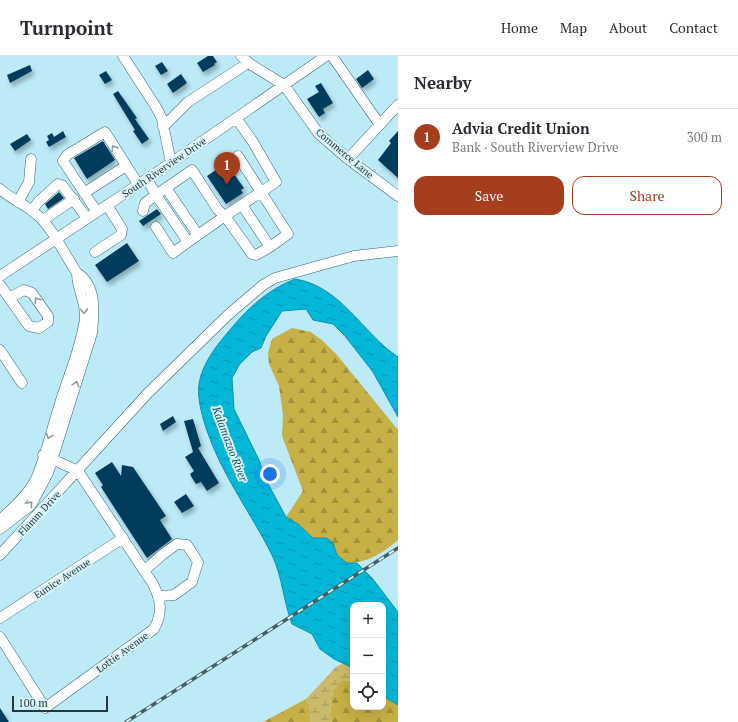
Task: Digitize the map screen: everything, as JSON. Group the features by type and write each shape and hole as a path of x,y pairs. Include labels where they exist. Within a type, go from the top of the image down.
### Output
{"street":[{"path":"123,56 156,106 163,127 171,163"},
{"name":"South Riverview Drive","path":"0,276 171,163 326,56"},
{"path":"332,56 380,125"},
{"path":"163,127 188,102 244,59 284,85"},
{"name":"Commerce Lane","path":"284,85 313,127 348,159 398,196"},
{"path":"348,159 380,125 396,111"},
{"path":"156,227 173,253 276,182 253,142 236,118"},
{"path":"97,212 63,161 67,155 104,132 125,164 156,194 188,242"},
{"path":"143,211 145,203 192,170 218,210 225,216 252,254 256,255 270,247 288,234 238,156"},
{"path":"18,202 29,182 31,159"},
{"path":"84,193 125,164"},
{"path":"32,211 38,202 58,184 65,187 87,218"},
{"path":"166,188 198,235"},
{"path":"0,189 43,220 77,273 77,280 83,295 84,307 83,327 48,457 41,489 30,505 0,529"},
{"path":"43,220 74,199"},
{"path":"95,252 121,235 122,232 122,229 107,205"},
{"path":"242,205 270,247"},
{"name":"Flamm Drive","path":"0,555 148,393 230,314 263,285 281,276 354,256 398,251"},
{"path":"0,285 9,298"},
{"path":"0,350 22,383"},
{"path":"48,457 78,471"},
{"path":"0,520 19,503 36,479 48,457"},
{"name":"Lottie Avenue","path":"0,637 45,708 154,629 160,618 161,603 159,596 123,538 78,471"},
{"name":"Eunice Avenue","path":"0,618 123,538"},
{"path":"144,571 162,554 177,544 187,545 198,562 192,582 174,595 159,596"}],"green space":[{"path":"292,328 311,332 323,341 337,355 398,430 398,540 381,553 368,559 354,563 347,563 337,555 333,543 327,538 313,538 298,524 286,517 303,491 282,436 283,415 279,386 269,364 268,353 272,339"},
{"path":"344,663 350,666 350,681 342,680 333,690 330,715 332,722 310,722 311,712 306,699 336,667"},
{"path":"342,680 350,681 350,710 386,710 386,698 398,705 398,722 332,722 330,715 333,690"},
{"path":"306,699 311,712 310,722 263,722"}],"water":[{"name":"Kalamazoo River","path":"295,279 311,283 325,291 338,300 373,336 398,357 398,417 373,372 345,336 333,324 313,320 306,309 282,311 266,336 261,348 252,352 239,365 232,378 234,409 259,460 266,480 286,517 298,524 313,538 327,538 333,543 337,555 347,563 357,563 372,578 398,612 398,705 386,698 386,602 350,602 350,667 334,659 320,649 312,634 292,624 276,564 264,539 228,478 206,428 199,401 199,384 206,362 224,337 250,308 267,294"}],"building":[{"path":"208,56 213,56 217,62 214,64 215,65 203,72 197,63"},
{"path":"162,62 168,71 161,75 155,66"},
{"path":"30,65 32,71 10,83 7,75"},
{"path":"368,70 374,79 362,88 356,79"},
{"path":"106,71 112,80 105,84 99,75"},
{"path":"181,74 187,83 173,93 167,84"},
{"path":"321,83 333,103 323,109 325,113 319,117 307,99 319,92 315,86"},
{"path":"118,91 137,118 135,119 149,139 142,144 133,131 135,130 113,94"},
{"path":"63,131 66,137 49,147 46,142 49,140 47,136 52,133 54,137"},
{"path":"398,131 398,178 378,160 391,143 389,141"},
{"path":"27,134 31,140 15,151 10,144"},
{"path":"103,141 115,160 87,179 74,158"},
{"path":"226,163 244,188 241,190 243,193 226,204 207,176"},
{"path":"59,192 64,198 48,209 45,204"},
{"path":"157,209 161,214 143,226 139,221"},
{"path":"127,243 139,261 107,282 95,265"},
{"path":"173,416 176,422 163,431 160,424"},
{"path":"193,419 201,446 198,448 219,483 207,491 201,482 196,484 192,478 190,474 194,471 185,457 193,452 184,421"},
{"path":"112,462 121,476 122,465 133,467 166,516 160,520 172,539 147,558 101,487 103,485 95,473"},
{"path":"186,494 194,506 182,513 174,502"},
{"path":"0,708 9,722 0,722"}],"railway":[{"path":"126,722 398,548"}],"place":[{"name":"Advia Credit Union","path":"227,185"}]}
